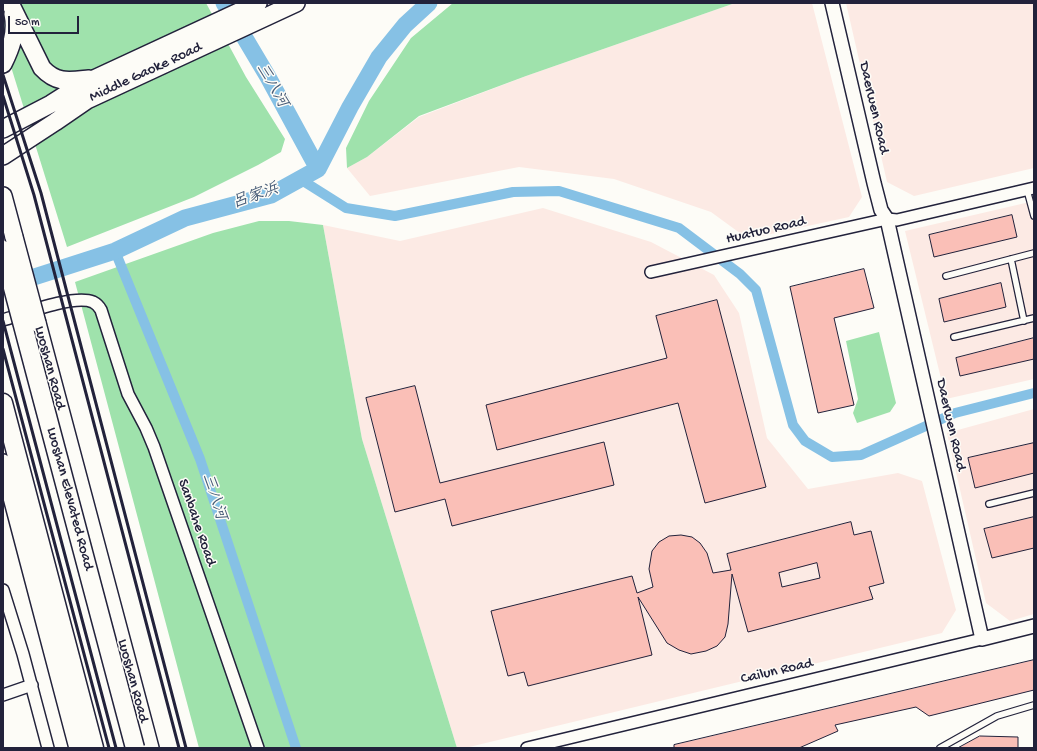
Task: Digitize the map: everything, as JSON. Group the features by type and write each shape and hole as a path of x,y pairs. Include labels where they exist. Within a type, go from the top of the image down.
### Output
{"highway":[{"name":"Luoshan Elevated Road","path":"8,243 135,748"},
{"path":"3,403 94,748"}],"main road":[{"path":"3,64 9,51 14,33 15,22 10,3"},
{"path":"10,3 42,68 50,76 59,80 71,81 93,79"},
{"name":"Middle Gaoke Road","path":"3,156 87,100 253,11 296,3"},
{"name":"Middle Gaoke Road","path":"3,129 51,104 93,79 223,28"},
{"name":"Luoshan Road","path":"3,196 8,243 37,323 150,748"},
{"path":"3,463 78,748"}],"street":[{"name":"Daerwen Road","path":"832,3 881,210 887,219"},
{"name":"Daerwen Road","path":"841,3 888,209 887,219 982,639"},
{"name":"Huatuo Road","path":"652,272 887,219 897,220 1032,187"},
{"name":"Sanbahe Road","path":"3,320 73,300 92,301 98,305 101,310 131,401 146,428 154,447 258,748"},
{"path":"3,590 32,684 48,748"},
{"name":"Cailun Road","path":"527,748 1034,626"},
{"path":"3,695 32,684"}],"lane":[{"path":"1032,187 1034,216"},
{"path":"946,276 1034,253"},
{"path":"1011,259 1024,320"},
{"path":"954,337 1034,318"},
{"path":"990,504 1034,493"},
{"path":"940,748 997,716 1034,705"}],"shaded area":[{"path":"735,3 812,3 862,197 849,217 748,239 711,212 614,179 519,167 370,196 347,168 367,157 419,117 526,76"},
{"path":"846,3 1034,3 1034,168 914,196 887,182"},
{"path":"1034,201 1034,379 946,399 905,231"},
{"path":"543,208 651,242 714,275 739,313 767,438 808,489 898,473 922,481 956,610 942,633 465,748 457,748 362,439 323,225 400,241"},
{"path":"1034,409 1034,614 1010,621 986,603 947,433"}],"green space":[{"path":"3,3 206,3 246,77 285,139 281,152 194,197 67,247 3,41"},
{"path":"453,3 735,3 526,76 419,116 367,157 347,168 346,148 369,101 411,38"},
{"path":"259,221 289,221 323,225 362,439 457,748 199,748 75,282 213,233"},
{"path":"879,332 896,403 890,412 857,423 853,413 858,399 846,341"}],"building":[{"path":"1012,215 1017,237 934,257 929,235"},
{"path":"864,269 874,308 834,318 854,405 818,413 790,287"},
{"path":"1001,283 1006,307 944,322 939,299"},
{"path":"717,300 766,487 705,503 678,403 497,450 486,405 667,358 656,316"},
{"path":"1034,338 1034,359 960,376 956,358"},
{"path":"415,386 440,483 604,442 614,485 452,526 445,499 395,512 366,398"},
{"path":"1034,443 1034,473 975,488 968,458"},
{"path":"1034,517 1034,548 992,558 984,529"},
{"path":"851,522 854,535 871,531 884,583 869,587 873,599 748,632 732,574 728,624 725,637 717,646 706,651 691,654 679,650 667,643 638,597 652,655 528,686 524,672 508,676 491,611 632,576 637,593 653,587 649,569 652,551 659,542 669,536 681,535 692,537 700,543 707,553 713,573 731,570 727,554","holes":["817,563 820,578 782,587 779,573"]},
{"path":"1034,660 1034,690 929,716 916,707 835,725 838,731 799,748 674,748 674,745"},
{"path":"980,736 1018,737 1018,748 958,748"}],"waterway":[{"name":"三八河","path":"224,3 268,77 318,169"},
{"name":"吕家浜","path":"3,287 115,251 185,218 271,195 318,169 350,107 379,57 405,25 429,3"},
{"path":"300,179 346,208 395,216 513,192 559,191 679,228 740,274 756,290 793,425 805,441 832,457 861,455 955,413 1034,393"},
{"name":"三八河","path":"115,251 200,459 296,748"}],"railway":[{"path":"3,75 41,193 186,748"},
{"path":"3,96 34,195 179,748"},
{"path":"3,321 116,748"},
{"path":"3,349 109,748"}]}
